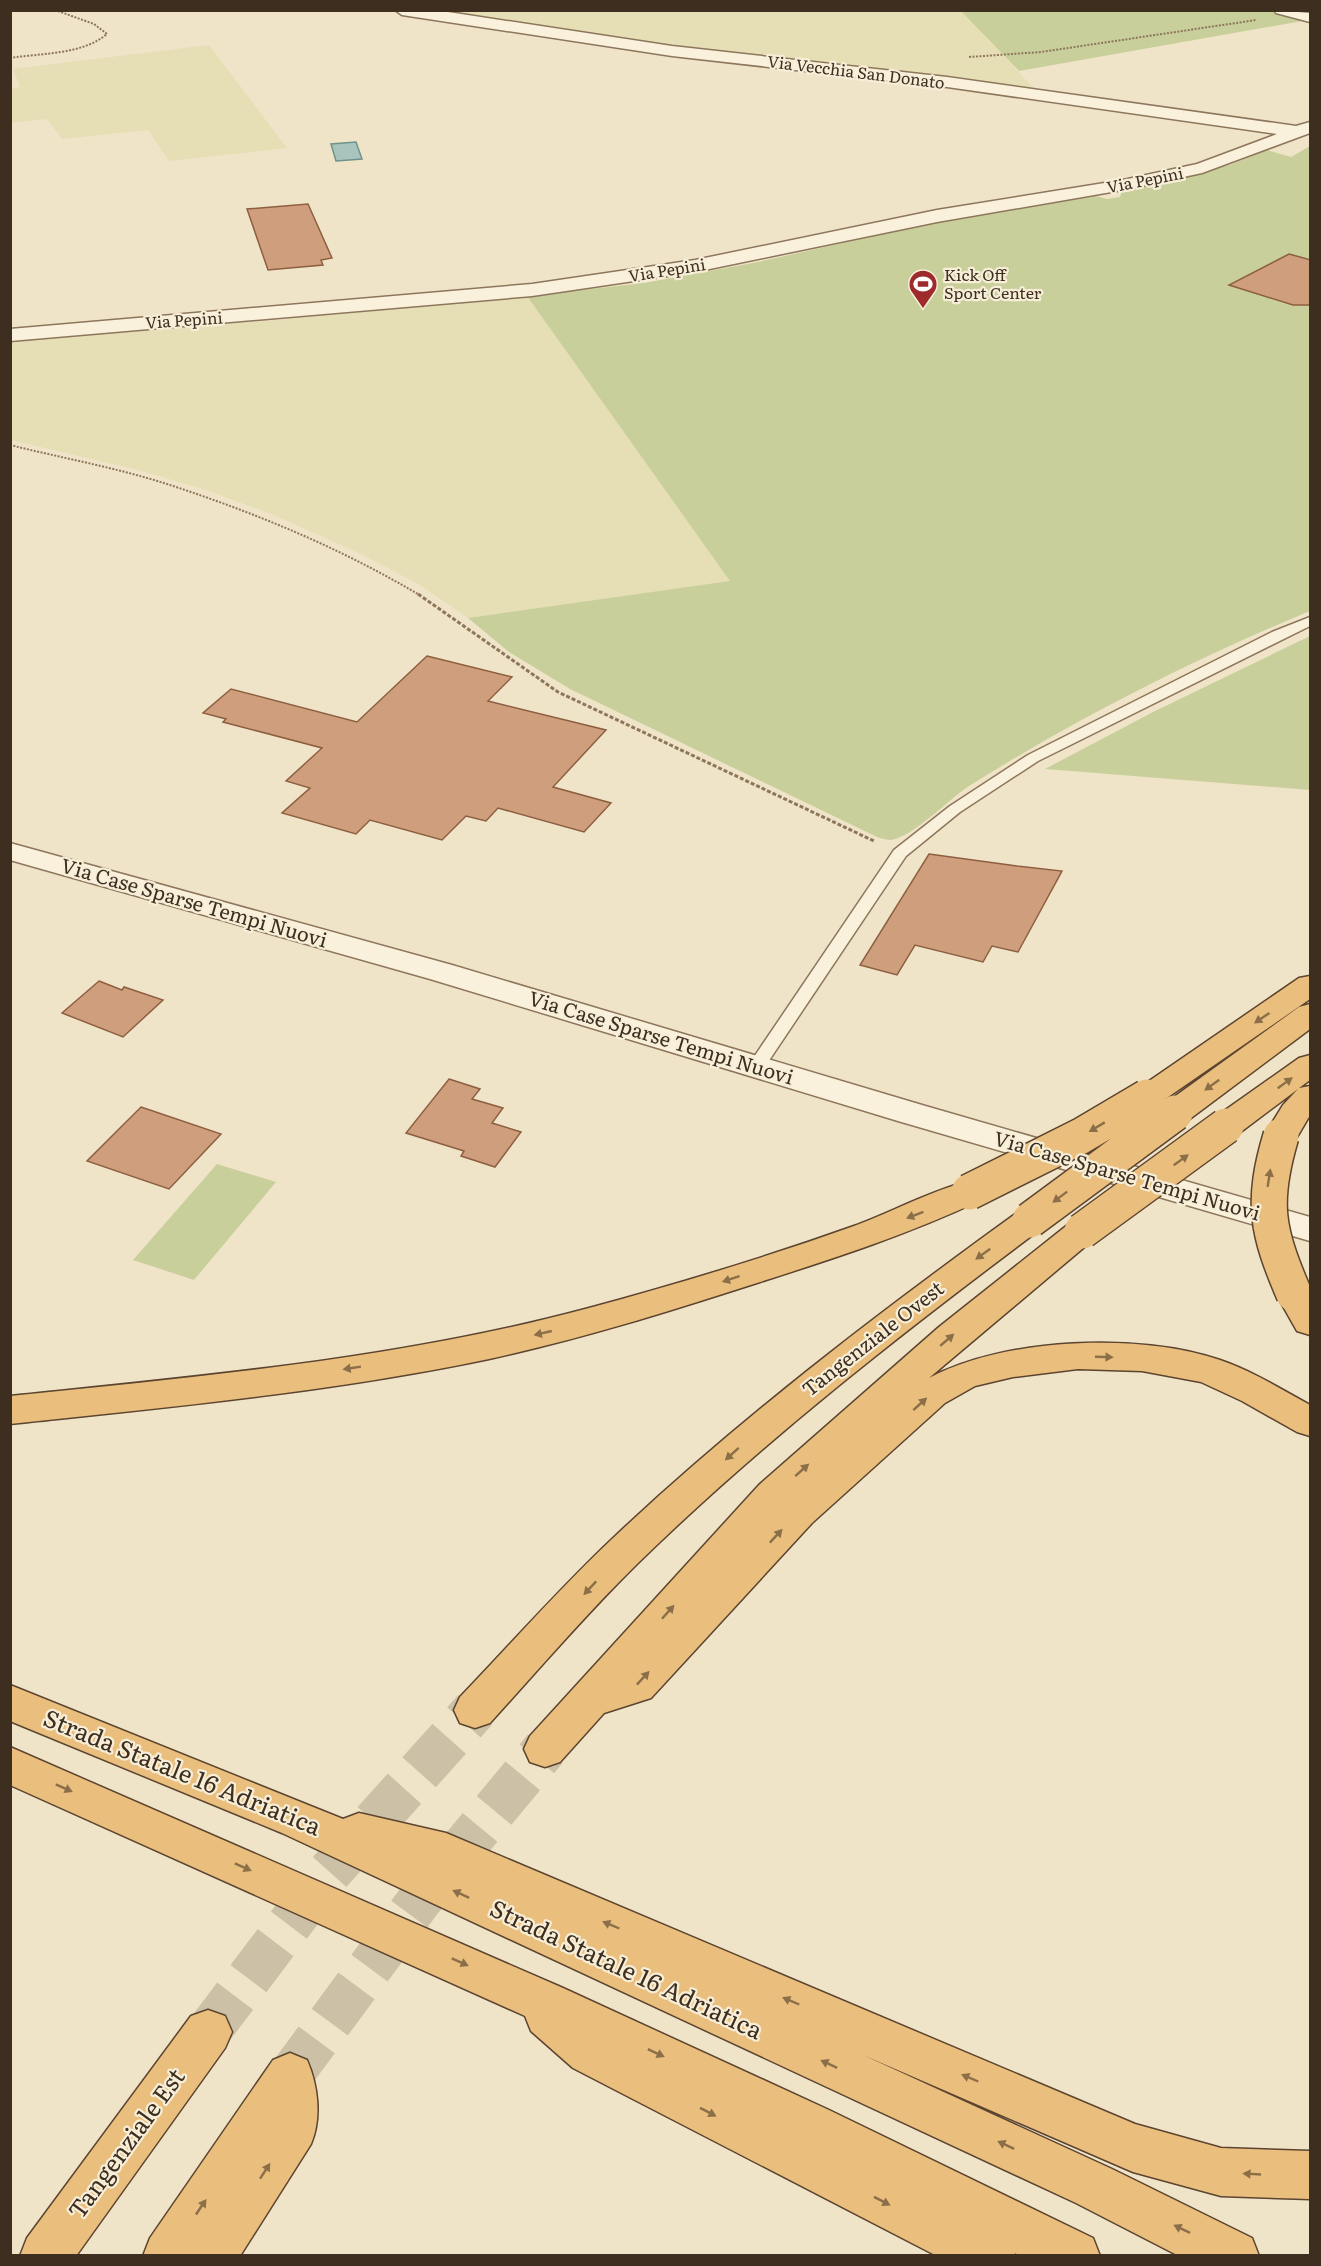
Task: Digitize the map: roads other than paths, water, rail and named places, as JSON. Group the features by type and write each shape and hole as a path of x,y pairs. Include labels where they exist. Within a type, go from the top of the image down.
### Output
{"highway":[{"path":"10,1410 343,1370 530,1336 593,1322 828,1248 945,1204 1081,1136 1161,1105 1311,985"},
{"name":"Tangenziale Ovest","path":"475,1710 624,1552 760,1429 904,1313 1030,1220 1161,1105 1311,1014"},
{"path":"545,1749 772,1496 952,1336 1082,1231 1311,1065"},
{"path":"1303,1308 1277,1255 1266,1202 1269,1172 1281,1136 1295,1112 1311,1096"},
{"path":"590,1699 636,1686 798,1512 932,1393 965,1375 1013,1364 1078,1356 1142,1358 1208,1370 1255,1390 1311,1422"},
{"name":"Strada Statale 16 Adriatica","path":"10,1702 298,1819 1083,2181 1234,2256"},
{"path":"10,1765 520,1990 899,2166 1075,2256"},
{"path":"298,1819 430,1848 1132,2148 1221,2172 1311,2175"},
{"path":"520,1990 590,2052 991,2256"},
{"name":"Tangenziale Est","path":"45,2256 208,2032"},
{"path":"168,2256 290,2076 294,2127 210,2256"}],"street":[{"name":"Via Vecchia San Donato","path":"402,10 672,51 947,82 1306,131"},
{"path":"1281,10 1309,18"},
{"name":"Via Pepini","path":"10,335 532,290 695,266 937,216 1123,185 1202,168 1306,131"},
{"name":"Via Case Sparse Tempi Nuovi","path":"10,851 441,972 1311,1229"}],"lane":[{"path":"756,1066 900,853 956,809 1033,758 1277,635 1311,621"}],"water":[{"path":"356,142 362,159 336,161 331,144"}],"tunnel":[{"path":"208,2032 326,1876 475,1710"},
{"path":"290,2076 419,1901 545,1749"}],"place":[{"name":"Kick Off Sport Center","path":"923,310"}]}
